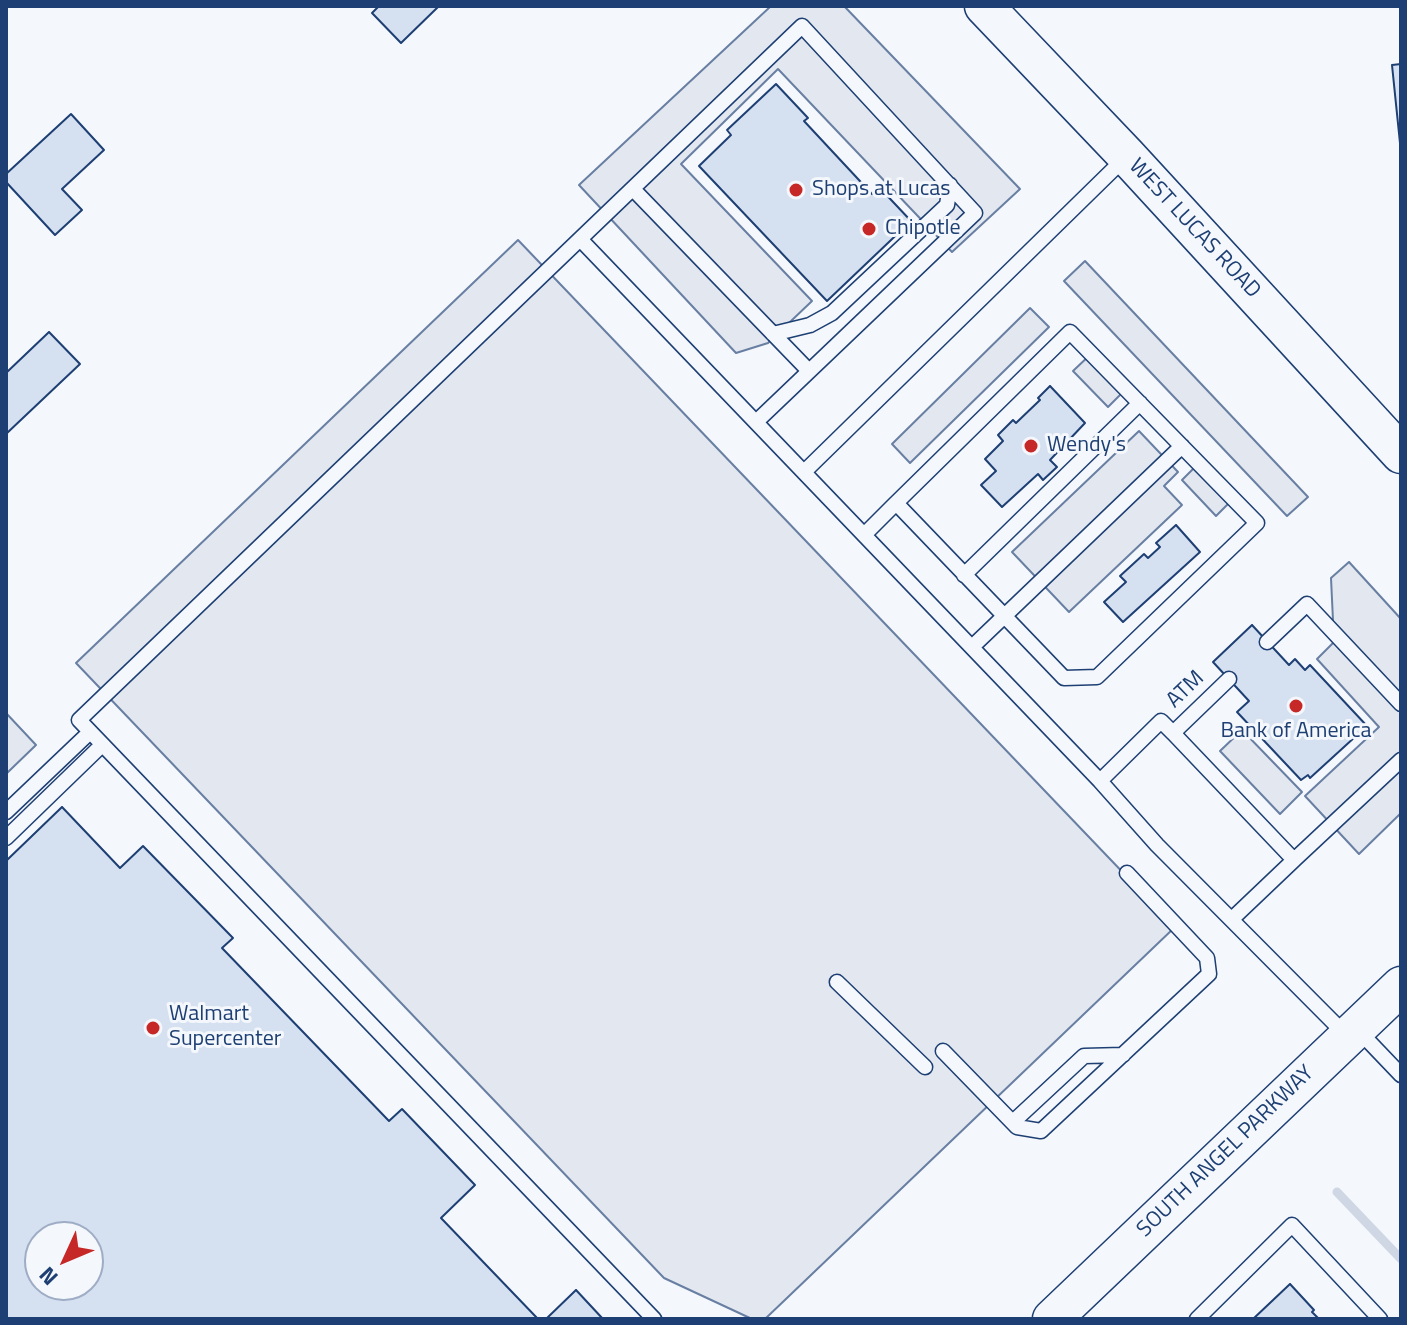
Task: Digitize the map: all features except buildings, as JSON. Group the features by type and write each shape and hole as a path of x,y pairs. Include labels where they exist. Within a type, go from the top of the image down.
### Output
{"main road":[{"name":"WEST LUCAS ROAD","path":"984,6 1127,156 1401,454"},
{"name":"SOUTH ANGEL PARKWAY","path":"1052,1319 1401,986"}],"lane":[{"path":"654,1319 79,720 802,26 975,213 756,422"},
{"path":"804,472 1127,156"},
{"path":"773,334 810,325 832,313 947,205 950,185"},
{"path":"633,189 809,371"},
{"path":"580,239 1100,781 1157,845 1232,919 1401,1075"},
{"path":"864,535 896,503 1070,332 1257,523 1097,677 1064,678 896,503"},
{"path":"964,575 1140,403"},
{"path":"972,647 1182,446"},
{"path":"1267,642 1307,604 1401,704"},
{"name":"ATM","path":"1173,733 1229,679"},
{"path":"1100,781 1161,721 1294,860"},
{"path":"6,812 90,732"},
{"path":"6,838 102,745"},
{"path":"1232,919 1401,760"},
{"path":"943,1051 1017,1127 1041,1131 1209,974 1207,958 1127,873"},
{"path":"837,982 925,1067"},
{"path":"1013,1122 1084,1056 1123,1055"},
{"path":"1197,1319 1292,1225 1380,1319"}],"shaded area":[{"path":"771,6 844,6 1020,189 952,252 778,69 681,164 812,301 768,343 736,353 579,185"},
{"path":"518,240 1175,927 765,1319 752,1319 664,1278 76,663"},
{"path":"1085,261 1308,497 1287,516 1064,281"},
{"path":"1030,308 1049,327 910,463 892,444"},
{"path":"1092,353 1126,389 1108,407 1073,371"},
{"path":"1139,431 1178,472 1164,486 1182,505 1069,612 1012,552"},
{"path":"1198,464 1233,499 1216,516 1182,480"},
{"path":"1349,562 1401,619 1401,813 1359,854 1305,796 1379,727 1317,659 1334,642 1331,578"},
{"path":"6,713 36,745 6,774"},
{"path":"1242,730 1302,792 1280,814 1220,751"}],"waterway":[{"path":"1337,1192 1401,1259"}],"place":[{"name":"Shops at Lucas","path":"796,190"},
{"name":"Chipotle","path":"869,229"},
{"name":"Wendy's","path":"1031,446"},
{"name":"Bank of America","path":"1296,706"},
{"name":"Walmart Supercenter","path":"153,1028"}]}
